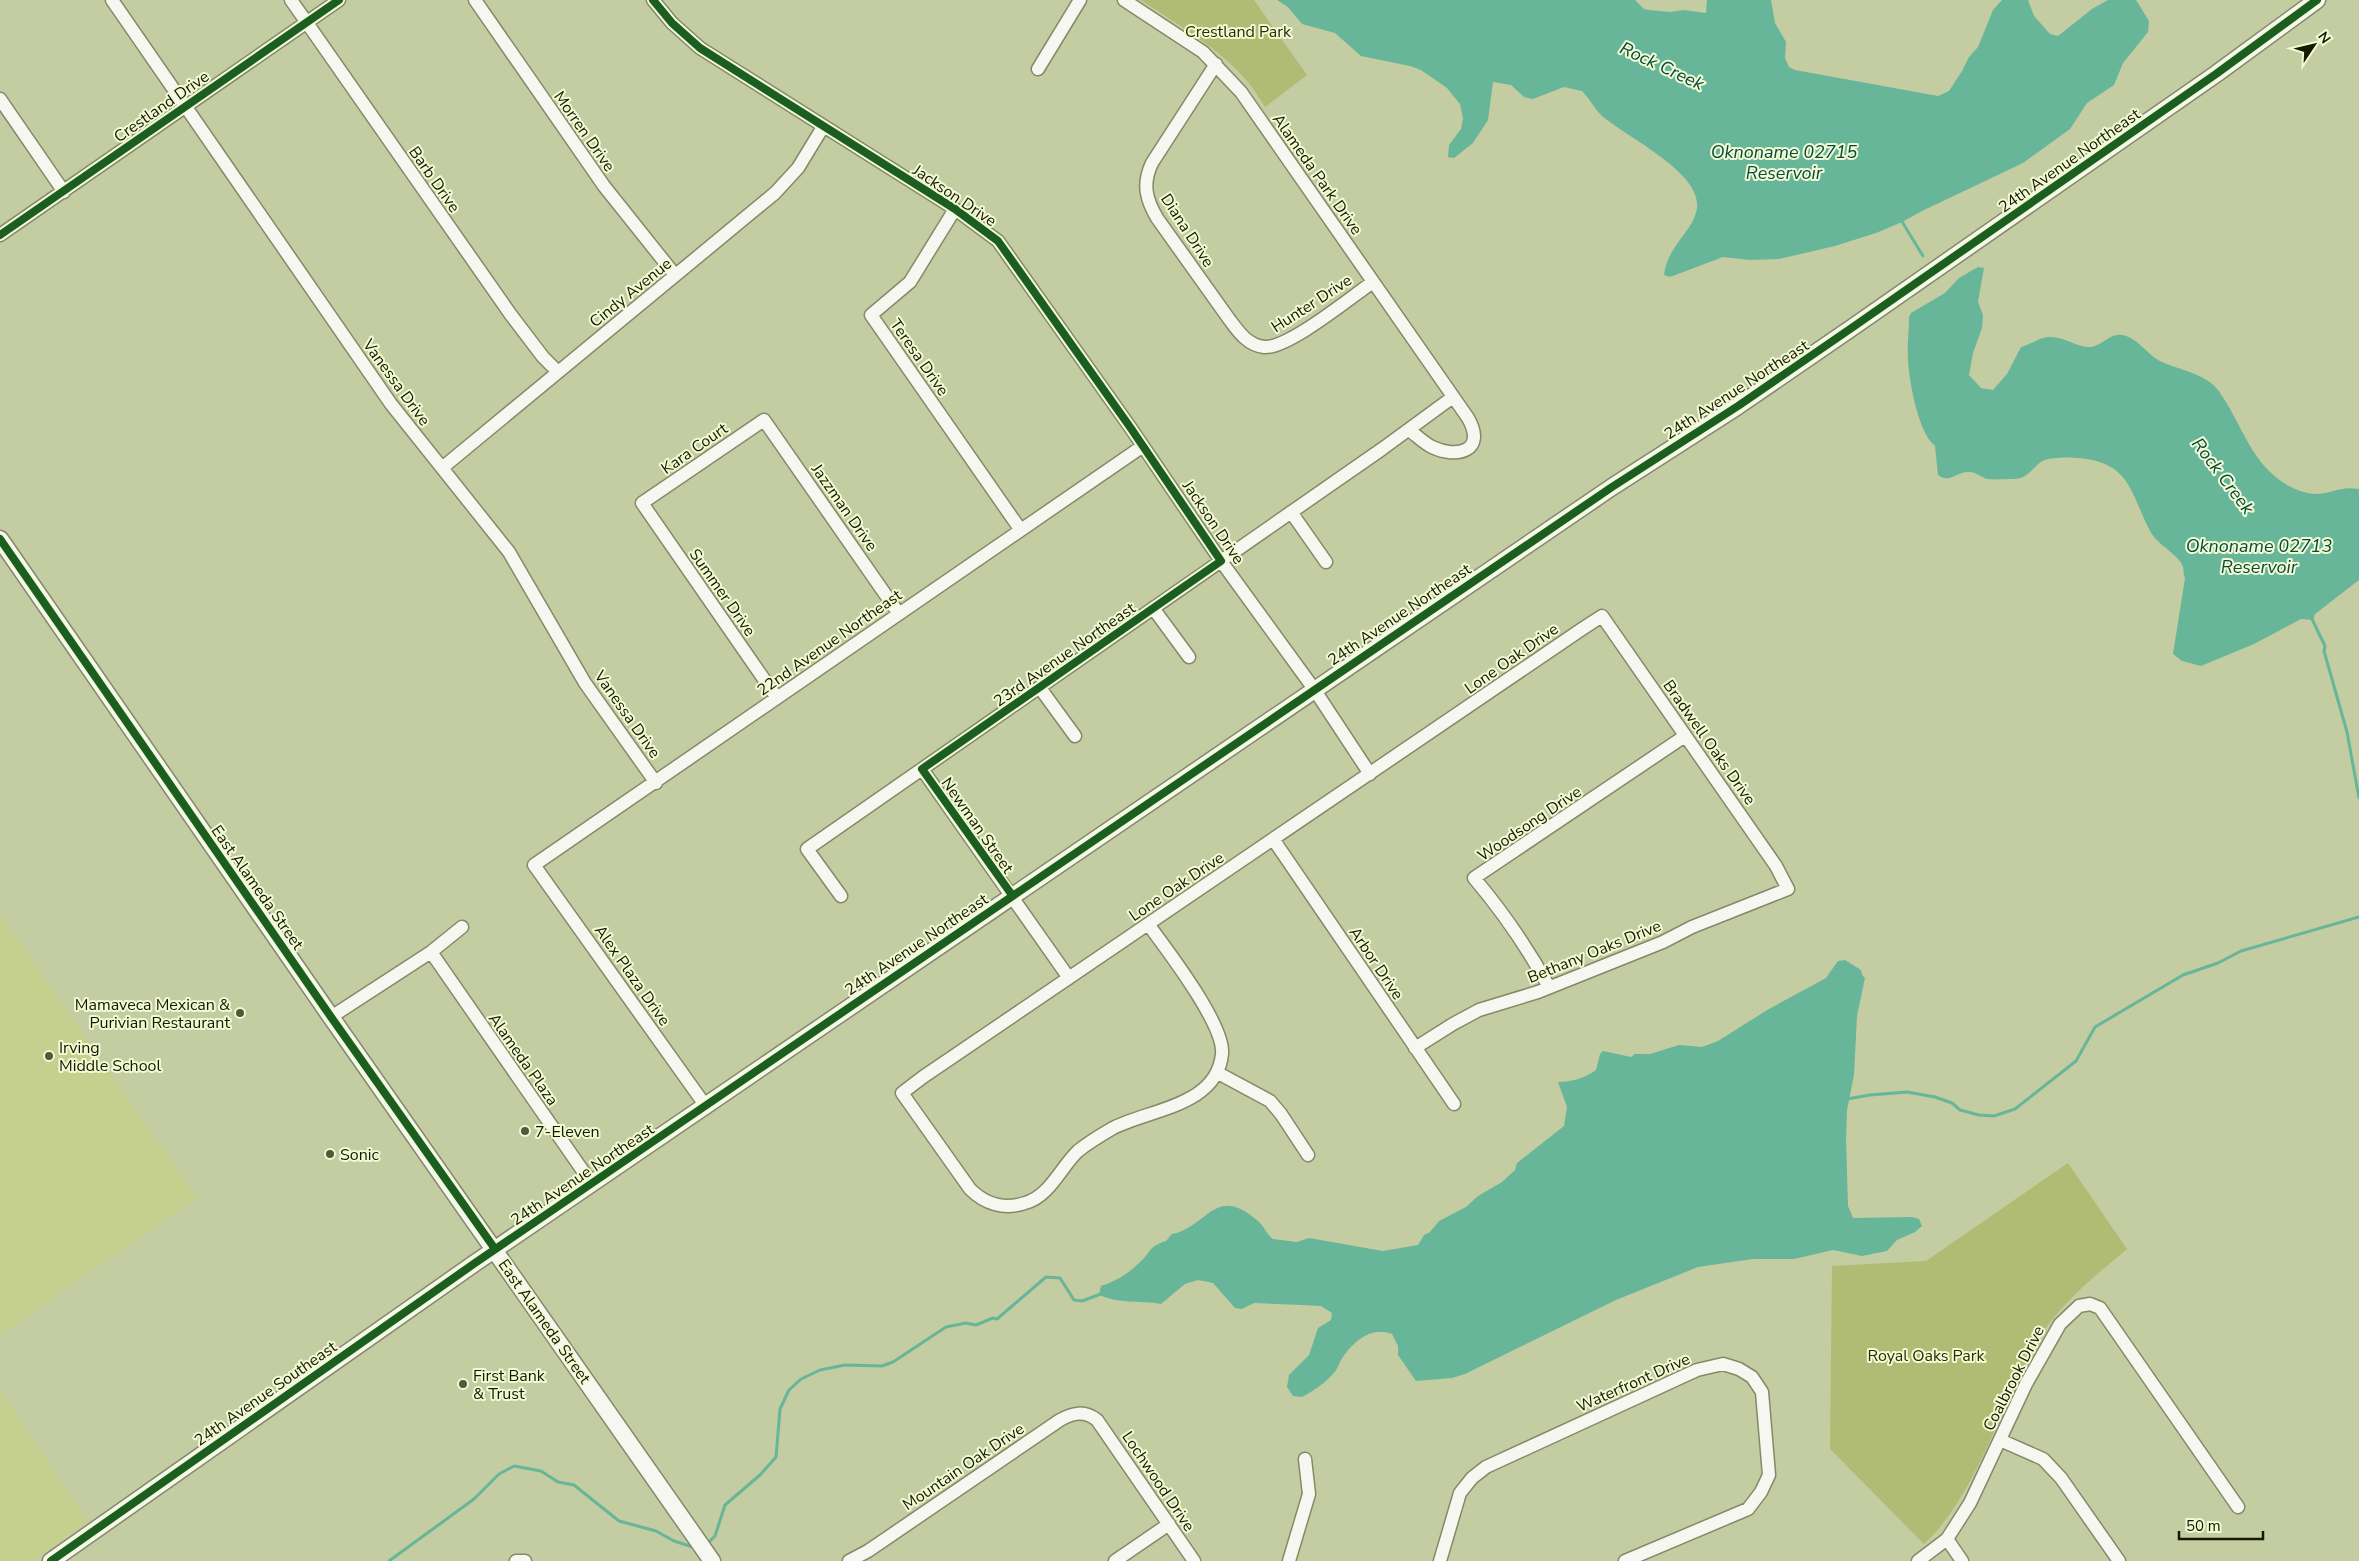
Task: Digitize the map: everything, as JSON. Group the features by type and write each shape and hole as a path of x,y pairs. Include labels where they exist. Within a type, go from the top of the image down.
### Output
{"street":[{"name":"Vanessa Drive","path":"112,0 391,404 509,552 585,683 656,783"},
{"name":"Barb Drive","path":"291,0 511,315 543,358 558,372"},
{"name":"Crestland Drive","path":"0,236 339,0"},
{"name":"Morren Drive","path":"474,0 604,186 675,275"},
{"name":"Jackson Drive","path":"653,0 672,23 700,48 978,224 1002,246 1143,446 1221,561 1314,689 1370,774"},
{"path":"1038,69 1080,0"},
{"name":"Alameda Park Drive","path":"1124,0 1186,39 1216,64 1241,92 1454,397 1474,429 1475,442 1472,446 1461,451 1443,450 1431,447 1409,430"},
{"name":"24th Avenue Northeast","path":"495,1250 1314,689 1612,487 1738,406 1845,333 2216,74 2317,0"},
{"name":"Diana Drive","path":"1216,64 1152,163 1148,172 1145,189 1157,218 1229,319 1246,340 1264,347"},
{"path":"0,100 64,192"},
{"name":"Cindy Avenue","path":"442,468 788,180 823,127"},
{"name":"Teresa Drive","path":"955,209 910,282 871,315 1020,529"},
{"name":"Hunter Drive","path":"1264,347 1282,344 1373,282"},
{"name":"23rd Avenue Northeast","path":"841,896 807,849 1454,397"},
{"name":"Kara Court","path":"642,504 764,420"},
{"name":"Jazzman Drive","path":"764,420 899,614"},
{"name":"22nd Avenue Northeast","path":"534,865 656,783 1020,529 1143,446"},
{"name":"Summer Drive","path":"642,504 777,698"},
{"path":"1291,512 1326,562"},
{"name":"East Alameda Street","path":"0,539 331,1017 708,1555"},
{"path":"1154,608 1189,657"},
{"name":"Bradwell Oaks Drive","path":"1602,616 1776,866 1788,889"},
{"name":"Lone Oak Drive","path":"1218,1073 1209,1085 1193,1097 1114,1128 1090,1142 1070,1160 1037,1198 1027,1203 1008,1207 983,1200 970,1189 902,1093 1602,616"},
{"path":"1040,688 1075,736"},
{"name":"Woodsong Drive","path":"1549,987 1514,931 1474,878 1685,736"},
{"name":"Newman Street","path":"922,770 1069,978"},
{"name":"Arbor Drive","path":"1274,840 1454,1104"},
{"name":"Alex Plaza Drive","path":"534,865 705,1105"},
{"name":"Bethany Oaks Drive","path":"1415,1048 1479,1010 1549,987 1788,889"},
{"path":"1148,924 1215,1023 1222,1042 1223,1053 1218,1073 1270,1101 1281,1114 1308,1155"},
{"path":"331,1017 379,984 431,952 462,927"},
{"name":"Alameda Plaza","path":"431,952 592,1184"},
{"name":"24th Avenue Southeast","path":"52,1561 258,1414 495,1250"},
{"name":"Coalbrook Drive","path":"1918,1561 1947,1539 1970,1502 2026,1384 2060,1324 2079,1306 2090,1304 2100,1308 2238,1507"},
{"name":"Waterfront Drive","path":"1440,1561 1460,1493 1472,1478 1486,1467 1697,1370 1723,1364 1739,1369 1752,1377 1762,1392 1769,1474 1761,1492 1748,1509 1625,1561"},
{"name":"Mountain Oak Drive","path":"849,1561 868,1551 1060,1420 1075,1413 1081,1413 1097,1420"},
{"name":"Lochwood Drive","path":"1097,1420 1194,1561"},
{"path":"2000,1440 2043,1459 2061,1478 2119,1561"},
{"path":"1289,1561 1309,1494 1305,1459"},
{"path":"1115,1561 1169,1524"},
{"path":"1947,1539 1962,1561"},
{"path":"516,1561 525,1561"}],"shaded area":[{"name":"Irving Middle School","path":"0,914 197,1198 0,1335"},
{"path":"0,1390 88,1521 33,1561 0,1561"}],"green space":[{"name":"Crestland Park","path":"1141,0 1254,0 1307,75 1265,107 1254,90 1236,69 1197,37"},
{"name":"Royal Oaks Park","path":"2068,1163 2127,1249 2066,1303 2046,1328 2024,1367 1959,1501 1943,1524 1924,1544 1830,1449 1832,1266 1926,1261"}],"water":[{"name":"Oknoname 02715 Reservoir","path":"1277,0 1635,0 1644,9 1649,10 1670,12 1683,10 1706,13 1707,0 1771,0 1775,23 1786,42 1785,58 1789,67 1795,70 1938,96 1949,91 1969,57 1978,47 1993,10 2002,0 2028,0 2034,16 2050,34 2058,36 2092,9 2108,0 2136,0 2149,21 2148,32 2123,63 2114,85 2087,103 2070,129 2023,163 1876,233 1835,246 1779,259 1749,260 1723,257 1670,277 1664,275 1666,265 1695,216 1697,208 1695,195 1687,181 1675,168 1601,115 1582,91 1564,87 1533,99 1524,97 1511,85 1493,82 1488,120 1473,143 1454,158 1448,157 1449,145 1461,129 1463,118 1460,104 1447,88 1421,70 1361,56 1335,33 1302,24 1288,7"},
{"name":"Oknoname 02713 Reservoir","path":"1978,267 1984,268 1978,302 1983,315 1982,328 1973,353 1969,375 1981,388 1993,390 2007,374 2021,347 2042,338 2054,337 2085,347 2093,347 2117,335 2129,337 2156,359 2200,376 2213,385 2227,403 2257,457 2279,479 2293,488 2313,494 2350,488 2359,489 2359,580 2315,614 2313,620 2301,619 2254,644 2201,666 2182,661 2173,654 2185,578 2183,567 2178,558 2153,536 2128,484 2112,468 2101,462 2086,459 2062,458 2043,461 2019,478 1987,479 1969,472 1950,478 1938,475 1935,446 1929,439 1919,419 1912,393 1908,354 1909,317 1911,313 1945,293 1959,278"},
{"path":"1845,960 1861,970 1865,978 1857,1016 1854,1075 1847,1110 1848,1206 1853,1218 1912,1217 1919,1219 1922,1226 1915,1232 1897,1240 1887,1251 1862,1256 1833,1250 1794,1259 1753,1259 1698,1267 1616,1300 1465,1374 1452,1378 1416,1381 1398,1355 1398,1346 1392,1334 1377,1332 1364,1336 1352,1346 1330,1378 1302,1397 1293,1396 1287,1387 1289,1375 1309,1355 1318,1328 1331,1320 1332,1313 1321,1306 1254,1303 1242,1309 1235,1308 1213,1283 1198,1280 1185,1284 1161,1304 1114,1300 1099,1295 1101,1286 1131,1271 1156,1245 1166,1241 1172,1234 1195,1224 1212,1211 1221,1207 1231,1206 1243,1210 1258,1221 1273,1239 1297,1242 1309,1238 1383,1251 1418,1245 1424,1235 1430,1232 1439,1221 1466,1207 1478,1196 1502,1182 1515,1170 1517,1163 1564,1126 1567,1107 1558,1082 1578,1079 1596,1070 1600,1054 1603,1051 1631,1057 1635,1054 1650,1054 1679,1045 1702,1047 1718,1041 1769,1009 1826,978 1838,961"}],"waterway":[{"name":"Rock Creek","path":"1901,220 1923,256"},
{"name":"Rock Creek","path":"2311,617 2325,646 2324,651 2347,732 2359,798"},
{"path":"1847,1099 1907,1092 1935,1097 1952,1103 1960,1110 1979,1115 1994,1116 2015,1109 2076,1061 2095,1027 2183,975 2218,963 2241,951 2359,917"},
{"path":"706,1545 715,1536 725,1505 760,1475 776,1457 780,1409 789,1390 801,1379 820,1370 845,1365 882,1366 893,1362 946,1327 966,1323 976,1325 993,1318 997,1319 1046,1277 1060,1278 1074,1300 1082,1301 1101,1294"},
{"path":"389,1561 474,1499 499,1474 514,1466 541,1471 558,1482 574,1485 619,1521 656,1531 674,1541 696,1548"}],"cycle path":[{"path":"0,235 339,0"},
{"path":"653,0 672,23 700,48 955,209 998,241 1130,427 1221,561 922,769 1012,895"},
{"path":"51,1561 475,1263 1612,487 1738,406 1853,327 2216,74 2317,0"},
{"path":"0,539 331,1017 495,1249"}],"place":[{"name":"Mamaveca Mexican & Purivian Restaurant","path":"240,1013"},
{"name":"Irving Middle School","path":"49,1056"},
{"name":"7-Eleven","path":"525,1131"},
{"name":"Sonic","path":"330,1154"},
{"name":"First Bank & Trust","path":"463,1384"}]}
